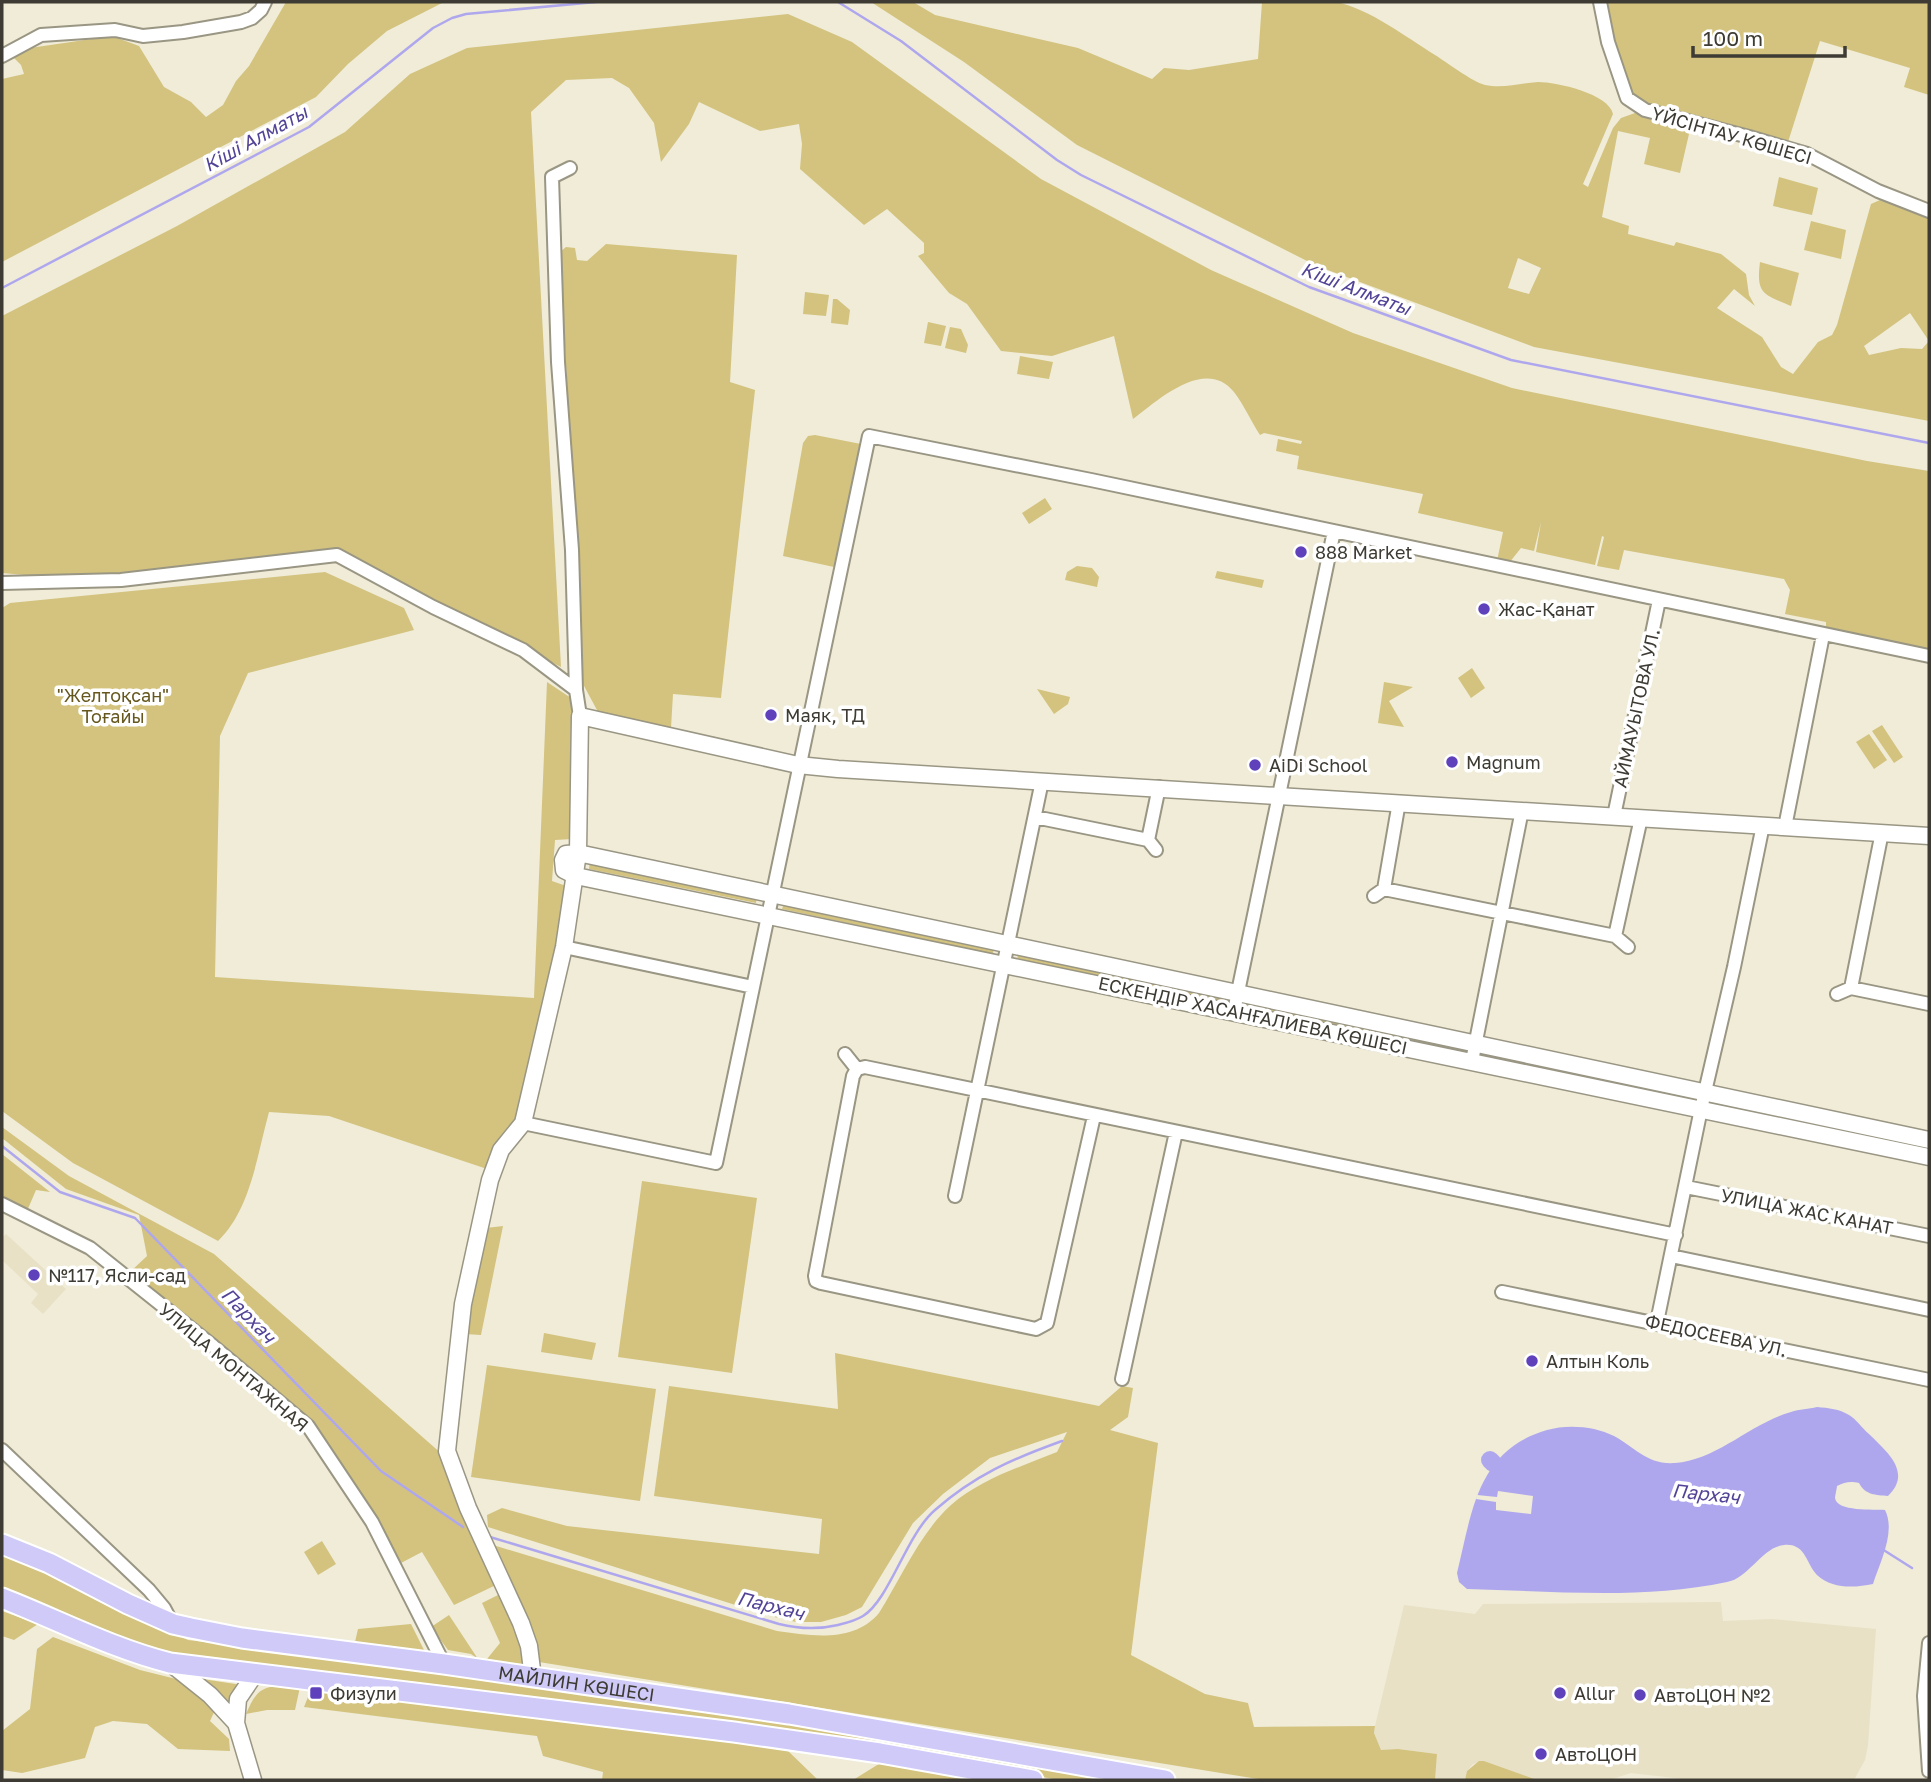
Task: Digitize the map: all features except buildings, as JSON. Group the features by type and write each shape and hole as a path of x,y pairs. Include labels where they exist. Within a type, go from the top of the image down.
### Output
{"main road":[{"name":"МАЙЛИН КӨШЕСІ","path":"2,1544 49,1563 173,1624 242,1638 789,1713 1165,1780"},
{"name":"МАЙЛИН КӨШЕСІ","path":"2,1598 56,1619 115,1647 170,1663 734,1732 880,1753 1033,1780"}],"street":[{"path":"2,55 41,35 116,30 143,36 241,22 252,18 265,2"},
{"name":"ҮЙСІНТАУ КӨШЕСІ","path":"1600,2 1608,42 1627,98 1634,105 1807,154 1878,191 1929,211"},
{"path":"533,1678 521,1623 468,1508 447,1451 463,1304 490,1180 501,1150 523,1123 564,947 576,876 580,716 576,690 572,550 558,362 552,177 570,168"},
{"path":"523,1123 716,1163 869,436 1929,656"},
{"path":"1234,1011 1334,531"},
{"path":"2,583 121,580 337,555 433,607 523,650 576,690"},
{"name":"АЙМАУЫТОВА УЛ.","path":"1614,816 1659,600"},
{"path":"1784,827 1823,635"},
{"path":"580,716 798,765 1929,836"},
{"path":"955,1196 1042,781"},
{"path":"1035,817 1152,845 1159,787"},
{"path":"1399,802 1379,892 1615,936 1628,947"},
{"path":"1472,1061 1522,810"},
{"path":"1615,936 1641,818"},
{"path":"1657,1322 1763,825"},
{"path":"1851,988 1882,832"},
{"name":"ЕСКЕНДІР ХАСАНҒАЛИЕВА КӨШЕСІ","path":"578,853 1929,1140"},
{"name":"ЕСКЕНДІР ХАСАНҒАЛИЕВА КӨШЕСІ","path":"576,876 1929,1157"},
{"path":"564,947 754,986"},
{"path":"1837,994 1851,988 1929,1004"},
{"path":"845,1054 857,1069"},
{"path":"1094,1116 1047,1323 1036,1329 816,1281 853,1076 857,1069 864,1067 1676,1235"},
{"path":"1122,1379 1176,1132"},
{"name":"УЛИЦА ЖАС КАНАТ","path":"1685,1187 1929,1236"},
{"name":"УЛИЦА МОНТАЖНАЯ","path":"2,1204 90,1248 308,1426 372,1522 444,1664"},
{"path":"1671,1256 1929,1310"},
{"name":"ФЕДОСЕЕВА УЛ.","path":"1502,1292 1929,1380"},
{"path":"2,1450 149,1590 173,1624"},
{"path":"1929,1643 1924,1696 1929,1771"},
{"path":"170,1663 210,1695 236,1723"},
{"path":"253,1780 236,1723 238,1699 255,1674"}],"shaded area":[{"name":"№117, Ясли-сад","path":"6,1234 66,1289 43,1314 31,1303 38,1294 2,1260 2,1238"},
{"path":"1721,1602 1723,1621 1772,1619 1876,1629 1868,1745 1865,1760 1854,1780 1691,1780 1631,1773 1609,1780 1537,1780 1484,1761 1473,1764 1467,1771 1465,1780 1435,1780 1437,1754 1398,1749 1381,1751 1374,1733 1375,1726 1404,1605 1475,1614 1483,1604"}],"green space":[{"path":"286,2 444,2 387,31 348,64 316,97 2,262 2,79 24,74 21,65 13,57 23,49 112,36 139,46 164,87 191,102 206,117 223,105"},
{"path":"871,2 913,2 935,15 1078,48 1152,79 1164,68 1189,70 1258,59 1262,2 1336,2 1375,17 1479,83 1498,86 1547,83 1581,90 1602,101 1613,114 1583,184 1588,187 1613,128 1621,118 1635,113 1679,124 1689,134 1680,173 1644,164 1650,138 1618,131 1602,217 1629,226 1628,234 1674,246 1676,242 1721,254 1746,274 1749,295 1755,306 1734,289 1717,308 1762,337 1781,367 1793,374 1818,342 1832,335 1837,325 1871,204 1880,200 1929,215 1929,341 1929,421 1534,347 1317,266 1077,145 964,62","holes":["1518,258 1541,268 1529,294 1508,288","1910,313 1929,341 1922,349 1901,348 1869,355 1864,346"]},
{"path":"1607,2 1929,2 1929,95 1904,87 1910,68 1820,41 1788,142 1648,105 1634,95 1623,72"},
{"path":"788,14 852,42 1041,179 1211,270 1353,333 1512,388 1867,461 1929,471 1929,649 1826,628 1826,622 1785,614 1790,590 1784,579 1624,550 1619,570 1597,566 1604,537 1602,536 1595,565 1536,552 1541,522 1534,551 1521,548 1509,563 1497,561 1503,532 1418,513 1423,494 1297,469 1299,456 1276,451 1278,439 1301,444 1302,441 1264,433 1260,435 1234,392 1222,382 1209,378 1182,385 1133,419 1114,336 1052,356 1001,351 967,304 949,293 918,256 924,253 924,243 887,209 864,225 800,169 802,144 799,124 760,131 699,102 689,124 661,162 654,123 629,88 612,78 566,80 531,112 561,667 338,552 72,579 2,573 2,316 177,226 345,132 410,74 467,48"},
{"path":"1779,177 1818,188 1812,215 1773,206"},
{"path":"1811,221 1846,230 1841,259 1804,250"},
{"path":"606,244 737,255 730,382 755,390 721,698 673,694 671,728 598,712 583,684 560,252 566,247 575,248 577,260 587,261"},
{"path":"1760,262 1799,273 1791,306 1764,292 1759,281"},
{"path":"805,292 829,295 826,316 803,314"},
{"path":"833,299 837,299 850,310 848,325 831,323"},
{"path":"928,322 946,326 941,346 924,343"},
{"path":"950,327 961,329 968,345 966,353 945,348"},
{"path":"1020,356 1053,362 1049,379 1017,374"},
{"path":"808,436 861,444 834,567 783,556 803,443"},
{"path":"1045,498 1052,509 1029,524 1022,513"},
{"path":"1077,566 1092,568 1099,577 1097,587 1065,580 1067,572"},
{"path":"1217,571 1264,580 1262,588 1215,578"},
{"name":"\"Желтоқсан\" Тоғайы","path":"325,572 404,608 414,630 248,673 220,736 215,977 534,998 547,682 571,698 572,839 555,840 552,881 569,887 517,1119 499,1141 487,1169 329,1116 269,1112 245,1197 229,1228 218,1241 73,1163 2,1111 2,608 10,603"},
{"path":"1472,668 1485,688 1471,698 1458,678"},
{"path":"1384,682 1413,687 1389,701 1404,727 1378,723"},
{"path":"1037,689 1070,697 1068,704 1054,714"},
{"path":"1882,725 1903,757 1894,763 1872,731"},
{"path":"1869,734 1887,760 1874,769 1856,742"},
{"path":"590,860 757,896 756,903 589,869"},
{"path":"785,901 994,946 993,954 782,909"},
{"path":"1019,950 1225,994 1222,1002 1017,959"},
{"path":"1248,998 1463,1043 1461,1052 1246,1007"},
{"path":"2,1127 69,1176 214,1254 443,1455 496,1585 454,1605 422,1552 401,1563 321,1435 300,1410 130,1272 147,1256 139,1215 66,1189 2,1138"},
{"path":"2,1154 50,1192 36,1190 27,1211 2,1199"},
{"path":"642,1181 757,1198 732,1373 618,1357"},
{"path":"503,1226 481,1335 465,1334 486,1228"},
{"path":"544,1333 596,1343 592,1360 541,1352"},
{"path":"835,1353 1099,1406 1122,1386 1133,1388 1128,1417 1110,1430 1158,1443 1131,1655 1205,1694 1248,1703 1254,1727 1375,1726 1374,1733 1381,1750 1398,1749 1437,1754 1435,1780 1264,1780 539,1662 532,1637 493,1545 777,1631 804,1635 845,1633 869,1623 879,1613 920,1542 951,1505 988,1481 1057,1452 1067,1432 990,1458 943,1494 913,1523 862,1607 821,1622 796,1622 770,1616 488,1527 487,1515 502,1508 567,1526 819,1554 822,1519 654,1496 669,1386 838,1409"},
{"path":"487,1365 656,1389 640,1501 471,1477"},
{"path":"322,1541 336,1564 318,1575 304,1552"},
{"path":"2,1552 188,1640 412,1667 883,1738 1127,1780 1059,1780 935,1758 171,1659 2,1594"},
{"path":"504,1592 528,1666 487,1659 500,1643 482,1603"},
{"path":"2,1611 38,1624 14,1640 2,1636"},
{"path":"449,1615 478,1659 471,1654 448,1650 431,1627"},
{"path":"411,1624 425,1652 355,1642 358,1629"},
{"path":"53,1637 140,1670 180,1680 216,1708 210,1721 229,1739 230,1751 178,1749 147,1724 113,1721 95,1727 85,1758 22,1773 2,1770 2,1731 30,1709 37,1649"},
{"path":"196,1678 242,1685 229,1710"},
{"path":"277,1686 300,1687 295,1710 267,1710 246,1714 257,1694"},
{"path":"312,1687 785,1748 818,1780 602,1780 603,1772 543,1756 537,1736 304,1707"},
{"path":"1479,1761 1537,1780 1465,1780 1467,1771"},
{"path":"882,1762 986,1780 853,1780"}],"water":[{"path":"1817,1407 1838,1410 1852,1417 1883,1447 1897,1470 1898,1479 1888,1496 1868,1492 1859,1483 1848,1482 1837,1486 1835,1498 1842,1506 1885,1510 1888,1537 1873,1584 1851,1587 1829,1583 1817,1575 1797,1547 1791,1545 1769,1551 1735,1579 1695,1588 1630,1593 1565,1592 1467,1589 1459,1582 1457,1573 1462,1550 1481,1486 1506,1452 1524,1439 1555,1428 1590,1428 1614,1436 1649,1458 1675,1463 1705,1455 1776,1417"}],"pier":[{"path":"1498,1491 1533,1496 1531,1514 1496,1510 1496,1502 1476,1499 1477,1495 1497,1497"}],"waterway":[{"name":"Кіші Алматы","path":"2,288 309,127 433,28 452,18 466,14 596,2"},
{"name":"Кіші Алматы","path":"838,2 901,41 1057,160 1081,175 1309,287 1511,360 1929,443"},
{"name":"Пархач","path":"2,1146 60,1192 135,1218 381,1471 463,1527"},
{"name":"Пархач","path":"490,1537 779,1624 808,1628 830,1627 857,1619 873,1608 915,1535 935,1510 995,1469 1062,1441"},
{"name":"Пархач","path":"1490,1460 1493,1463"},
{"name":"Пархач","path":"1882,1549 1912,1568"}],"place":[{"name":"888 Market","path":"1301,552"},
{"name":"Жас-Қанат","path":"1484,609"},
{"name":"Маяк, ТД","path":"771,715"},
{"name":"Magnum","path":"1452,762"},
{"name":"AiDi School","path":"1255,765"},
{"name":"№117, Ясли-сад","path":"34,1275"},
{"name":"Алтын Коль","path":"1532,1361"},
{"name":"Физули","path":"316,1693"},
{"name":"Allur","path":"1560,1693"},
{"name":"АвтоЦОН №2","path":"1640,1695"},
{"name":"АвтоЦОН","path":"1541,1754"}]}
